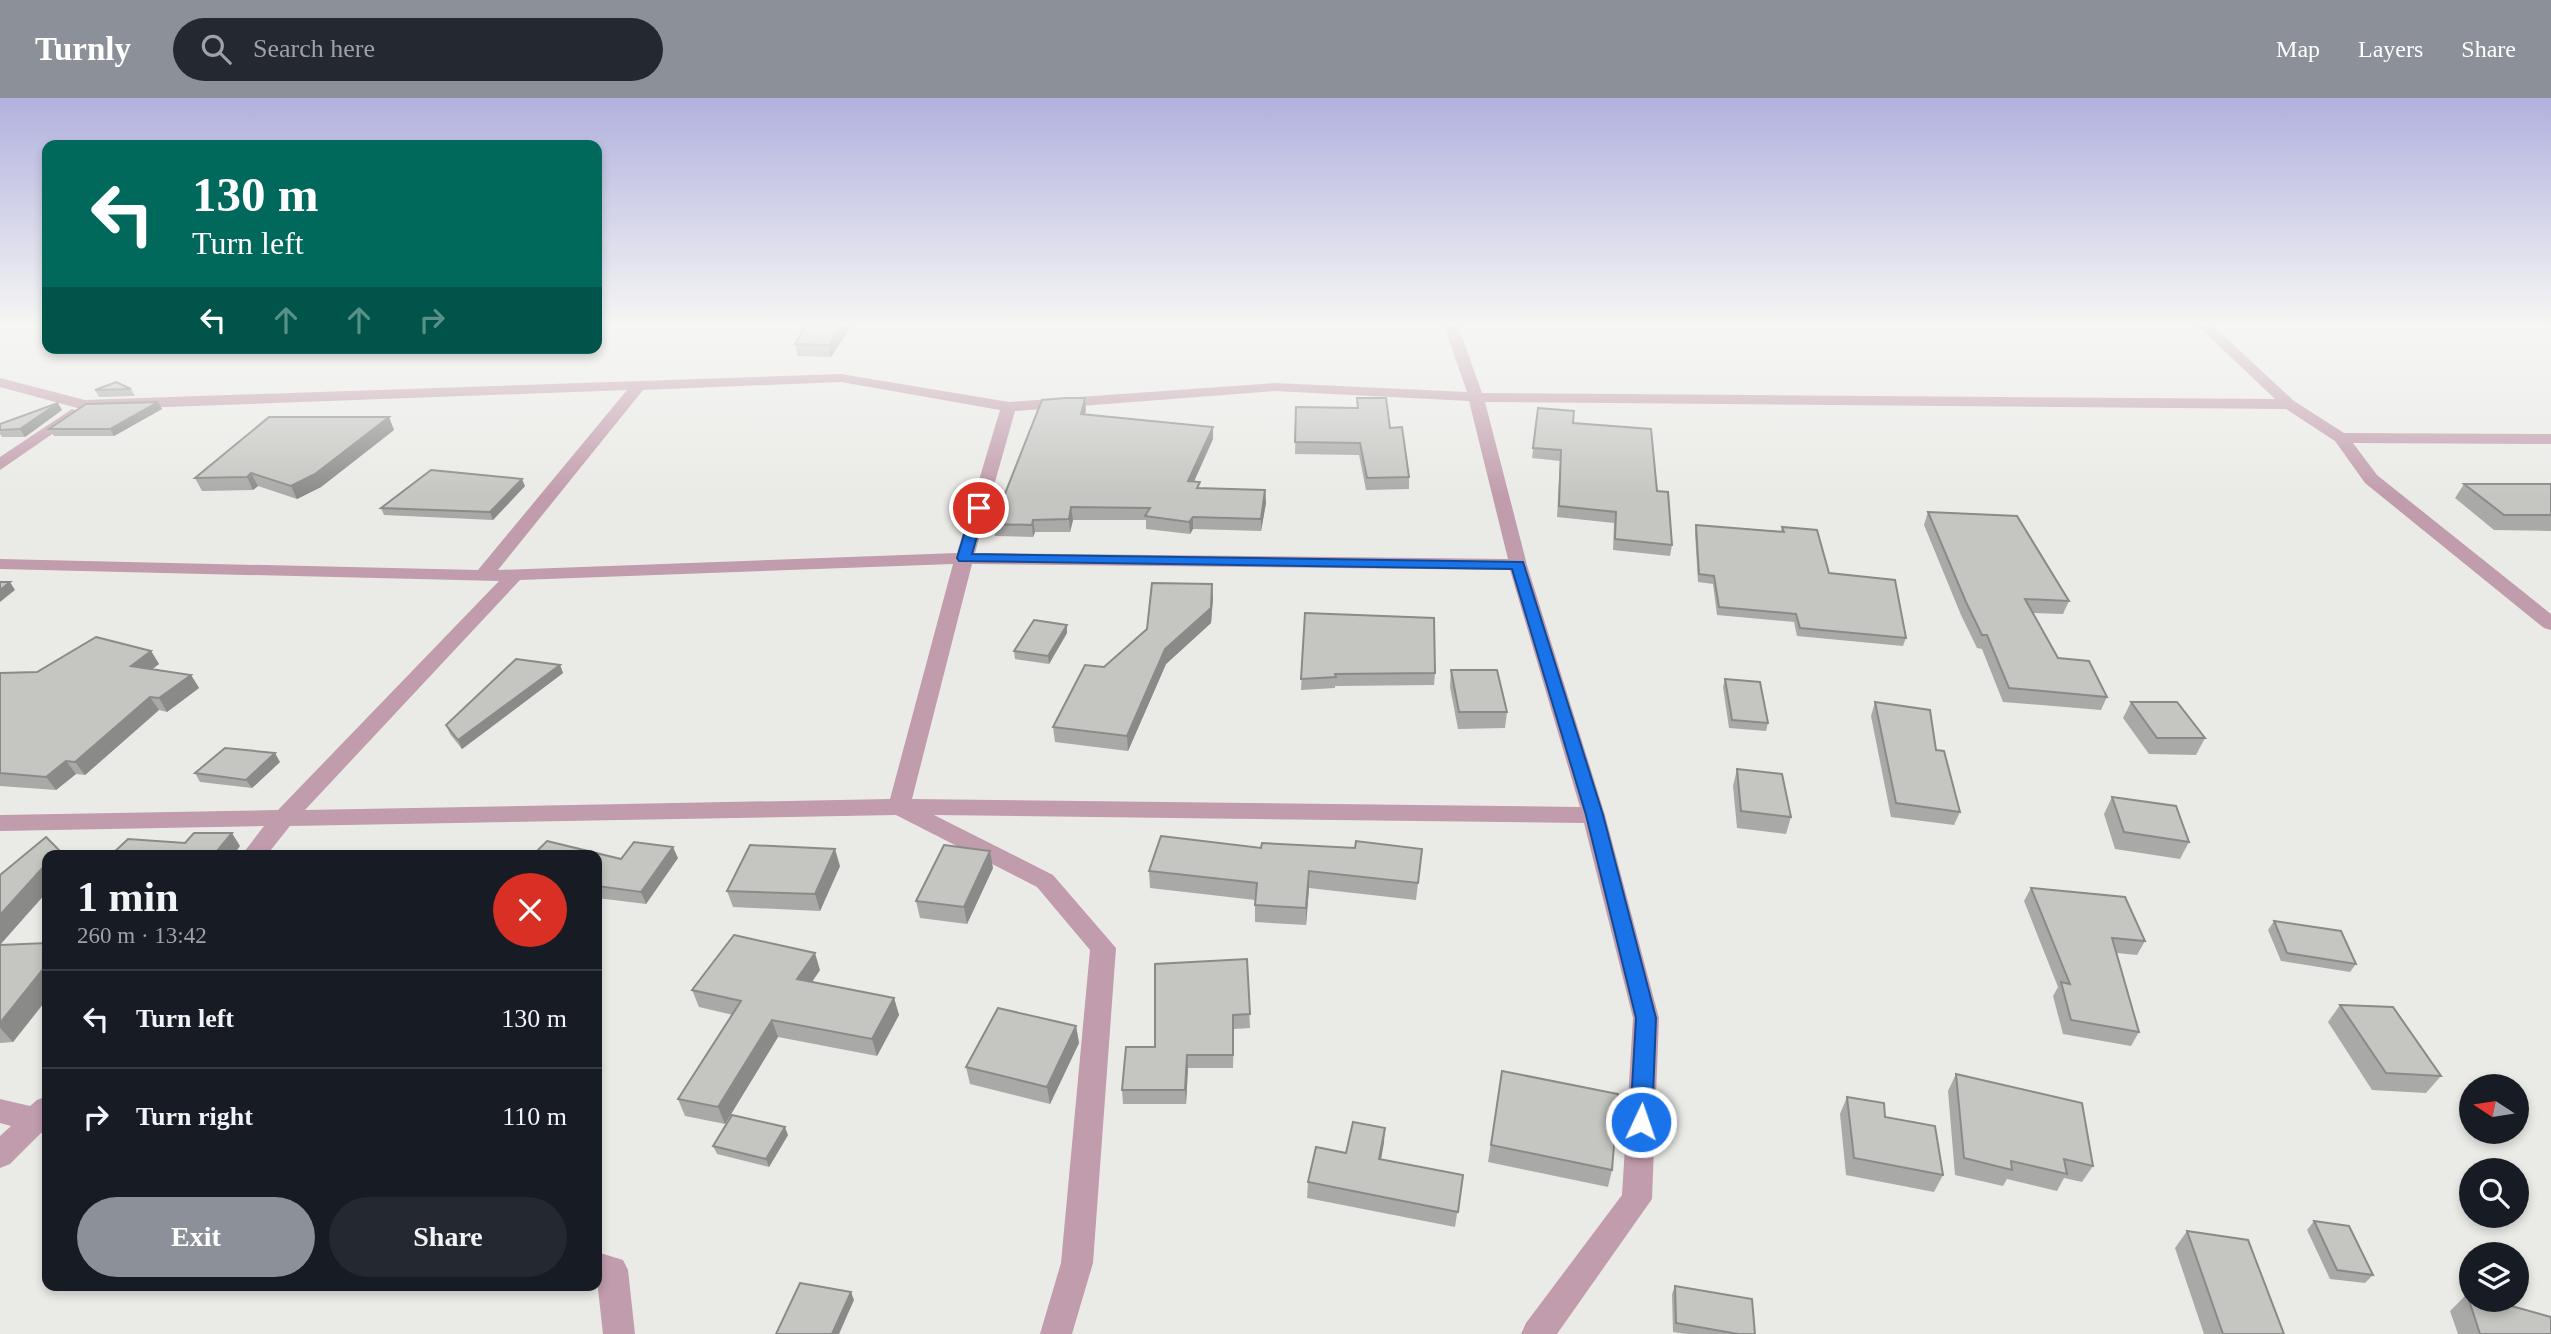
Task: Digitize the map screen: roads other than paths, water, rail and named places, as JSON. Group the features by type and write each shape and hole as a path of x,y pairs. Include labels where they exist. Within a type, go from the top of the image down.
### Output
{"street":[{"path":"0,382 85,405 764,381"},
{"path":"857,381 1009,407 1275,387 1476,397 2289,404"},
{"path":"1470,381 1518,565 1594,815 1646,1018 1637,1199 1537,1334"},
{"path":"2264,381 2289,404 2342,438 2371,479 2551,624"},
{"path":"483,576 639,385"},
{"path":"0,465 85,405"},
{"path":"899,807 964,558 1009,407"},
{"path":"2342,438 2551,439"},
{"path":"0,564 483,576 964,558 1518,565"},
{"path":"258,850 282,820 514,576"},
{"path":"0,823 899,807 1594,815"},
{"path":"899,807 1045,881 1103,948 1077,1263 1056,1334"},
{"path":"0,1111 42,1117"},
{"path":"0,1155 42,1119"},
{"path":"602,1267 612,1270 619,1334"}]}
